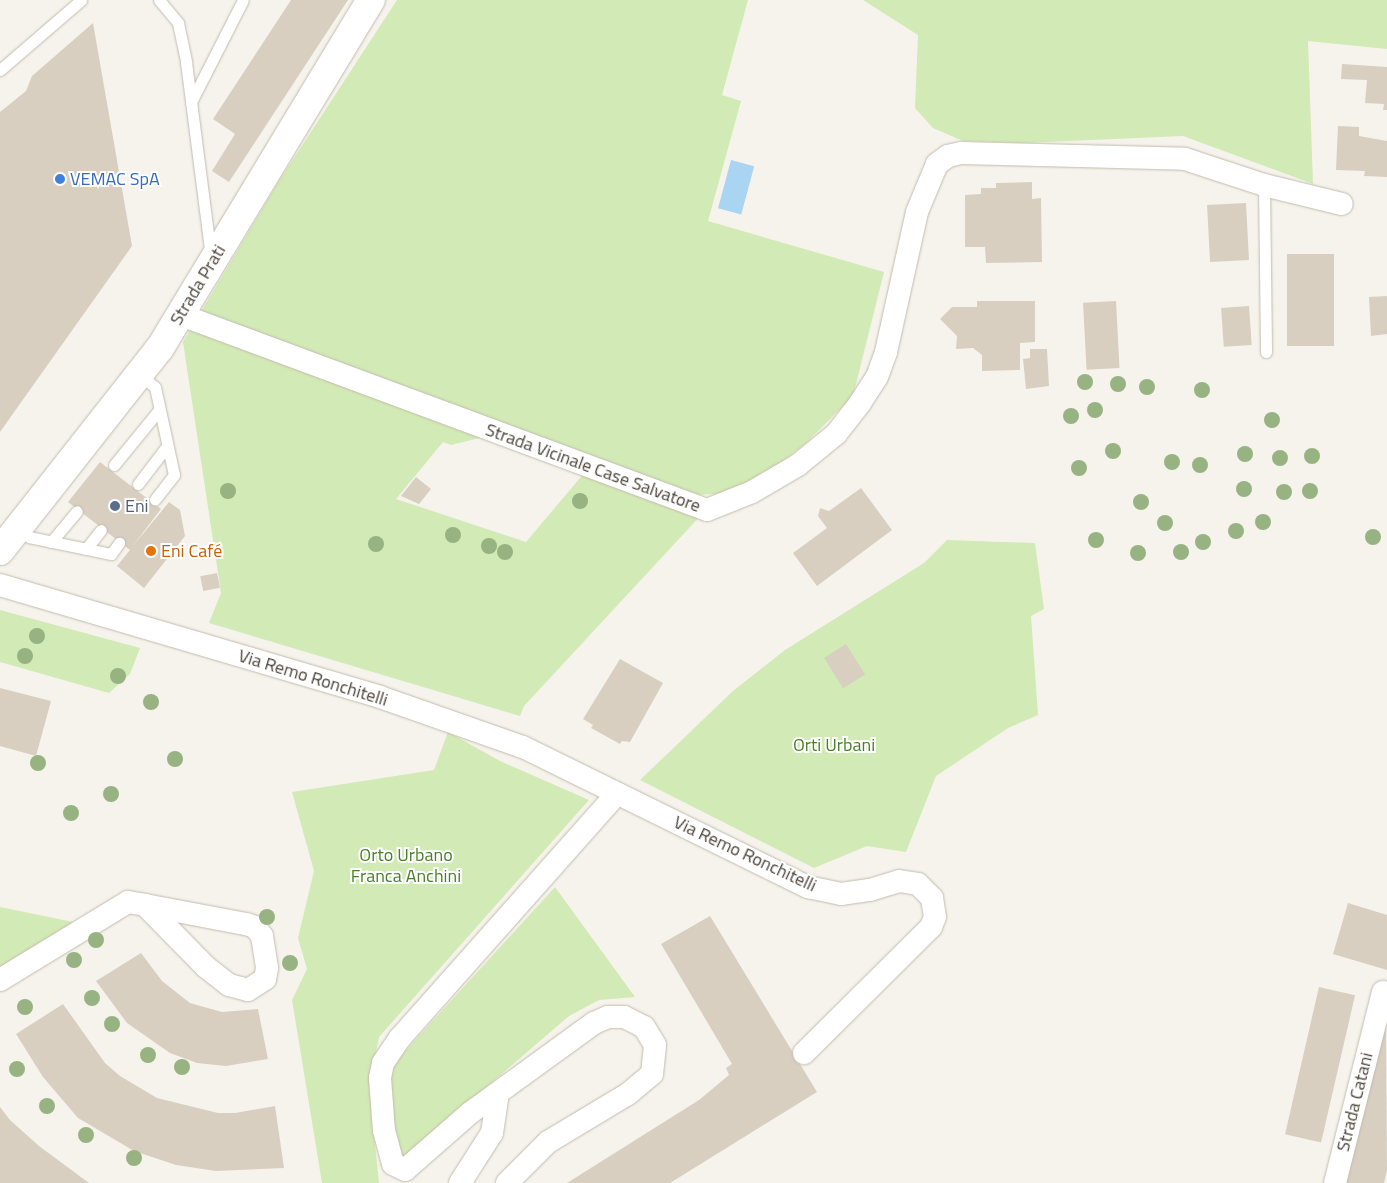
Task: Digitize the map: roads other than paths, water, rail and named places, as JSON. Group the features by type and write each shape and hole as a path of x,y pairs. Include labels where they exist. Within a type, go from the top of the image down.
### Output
{"street":[{"name":"Strada Prati","path":"0,551 140,375 181,315 371,0"},
{"name":"Strada Vicinale Case Salvatore","path":"181,315 707,510 752,492 798,465 836,434 860,403 877,377 886,352 917,212 937,164 948,156 961,153 1157,156 1185,159 1264,185 1342,204"},
{"name":"Via Remo Ronchitelli","path":"0,585 380,697 523,747 808,887 840,894 908,881 926,890 935,908 932,927 804,1053"},
{"path":"507,1183 548,1142 644,1083 655,1065 655,1046 646,1029 635,1021 608,1017 594,1023 498,1093 405,1170 393,1164 384,1131 380,1078 390,1050 617,794"},
{"path":"0,980 128,902 145,905 255,927 262,936 267,968 265,979 248,990 229,985 206,967 145,905"},
{"name":"Strada Catani","path":"1335,1183 1383,992"},
{"path":"460,1183 492,1134 498,1093"}],"lane":[{"path":"0,70 81,0"},
{"path":"159,0 178,23"},
{"path":"172,0 178,23 191,102 211,263"},
{"path":"191,102 243,0"},
{"path":"1264,185 1266,352"},
{"path":"140,375 155,387 174,475 155,499"},
{"path":"114,465 159,410"},
{"path":"138,484 168,446"},
{"path":"51,542 77,511"},
{"path":"18,529 29,537 111,554 119,543"},
{"path":"86,549 101,530"}],"water":[{"path":"731,160 754,166 741,215 718,208"}],"place":[{"name":"VEMAC SpA","path":"60,179"},
{"name":"Eni","path":"115,506"},
{"name":"Eni Café","path":"151,551"}],"park label":[{"name":"Orti Urbani","path":"834,745"},
{"name":"Orto Urbano Franca Anchini","path":"406,866"}]}
